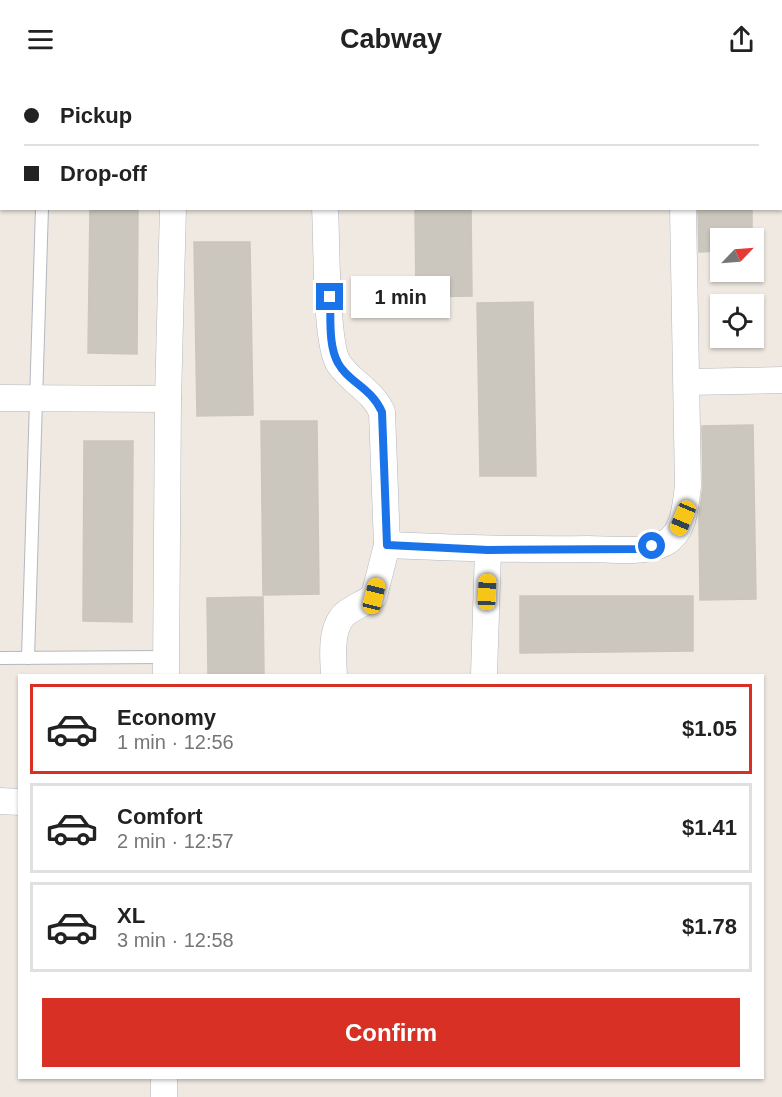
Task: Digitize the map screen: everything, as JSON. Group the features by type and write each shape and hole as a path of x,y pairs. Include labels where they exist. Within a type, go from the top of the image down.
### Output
{"street":[{"path":"166,666 168,399 173,210"},
{"path":"325,210 332,341 338,364 376,398 382,412 387,545 374,596 344,615 338,626 333,646 333,674"},
{"path":"387,545 488,550 639,549 664,544 677,533 683,518 688,486 683,210"},
{"path":"687,382 782,380"},
{"path":"0,398 168,399"},
{"path":"484,674 488,550"},
{"path":"0,801 18,802"},
{"path":"164,1079 164,1097"}],"lane":[{"path":"28,658 42,210"},
{"path":"0,658 166,666"}],"building":[{"path":"90,210 138,210 137,354 88,353"},
{"path":"415,210 471,210 472,296 416,297"},
{"path":"698,210 752,210 752,228 710,228 710,251 699,252"},
{"path":"194,242 250,242 253,415 197,416"},
{"path":"533,302 536,476 480,476 477,303"},
{"path":"261,421 317,421 319,594 263,595"},
{"path":"753,425 756,599 700,600 699,516 703,486 702,426"},
{"path":"84,441 133,441 132,622 83,621"},
{"path":"520,596 693,596 693,651 520,653"},
{"path":"263,597 264,674 208,674 207,598"}],"route":[{"path":"330,297 332,341 338,364 376,398 382,412 387,545 488,550 639,549 652,546"}]}
